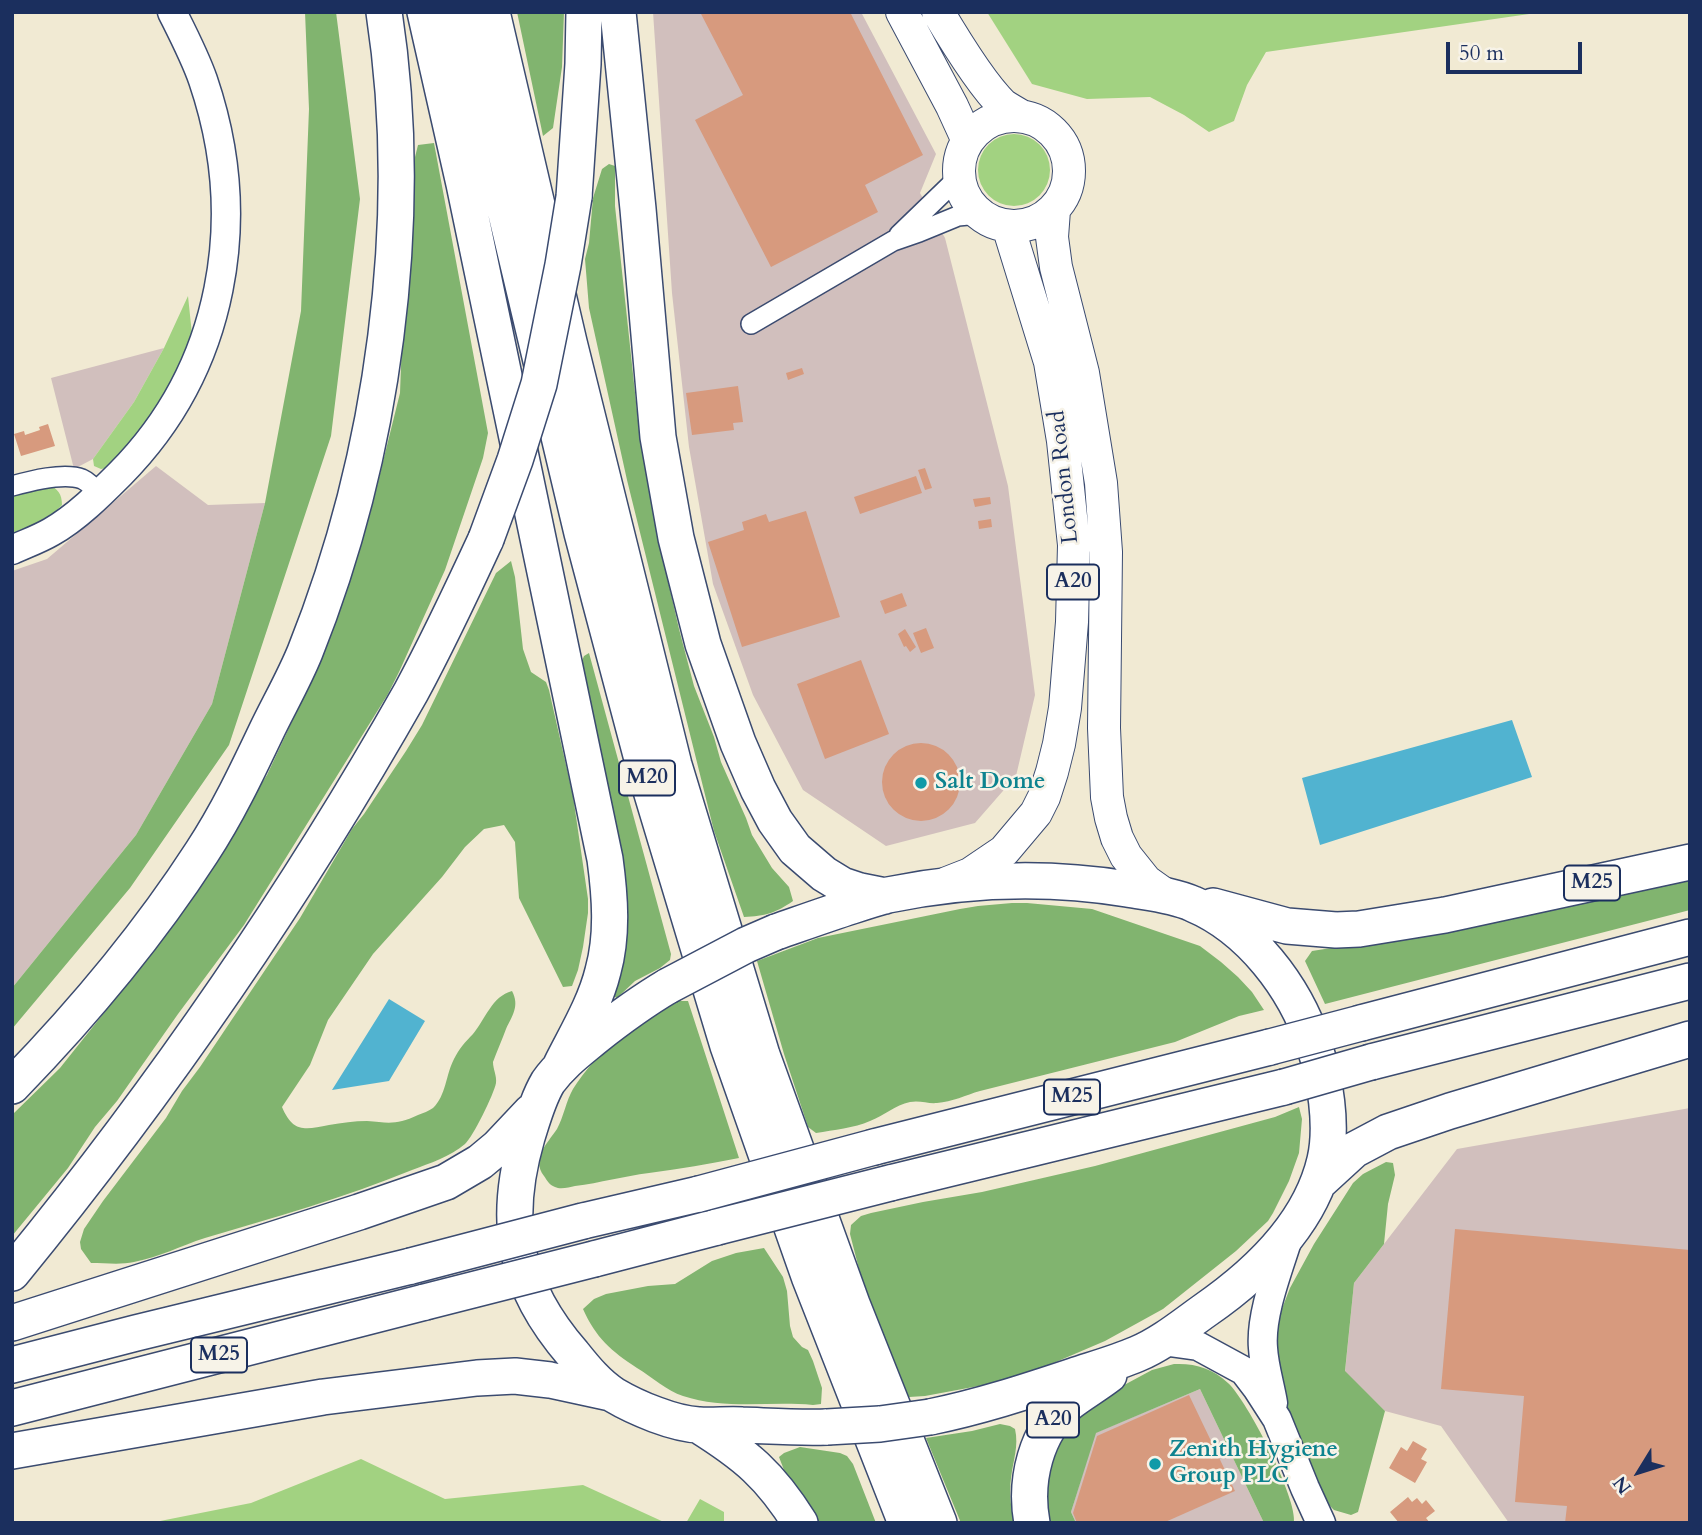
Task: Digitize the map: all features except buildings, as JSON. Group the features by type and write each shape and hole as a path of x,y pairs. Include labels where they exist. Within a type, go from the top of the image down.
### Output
{"highway":[{"path":"12,1086 64,1032 132,951 204,850 245,777 304,653 316,621 350,516 372,421 380,385 390,298 396,182 391,74 384,12"},
{"name":"M20","path":"425,12 464,184 607,871 610,926 603,972 588,1011 561,1065"},
{"name":"M20","path":"458,12 582,533 646,774 728,1046 809,1276 906,1523"},
{"name":"M20","path":"492,12 569,342 674,765 762,1055 852,1304 939,1523"},
{"path":"12,1273 126,1129 193,1038 259,940 337,818 411,690 486,539 539,384 563,265 573,197 584,12"},
{"path":"618,12 657,437 676,538 703,644 738,743 758,789 775,821 795,849 824,874 842,885 885,896"},
{"name":"M25","path":"1180,900 1221,907 1287,926 1359,929 1445,915 1690,862"},
{"path":"995,881 1076,882 1180,900 1230,926 1266,958 1285,983 1304,1018 1319,1059 1328,1141 1318,1183 1289,1234 1258,1268 1226,1296 1150,1348 1016,1396 930,1417 880,1424 803,1428 698,1425 671,1419 634,1405 598,1382 554,1331 536,1302 521,1268 515,1231 515,1190 536,1107 546,1086 561,1065 625,1013 668,986 746,944 885,896 995,881"},
{"name":"M25","path":"12,1365 699,1194 1690,937"},
{"name":"M25","path":"12,1408 890,1183 1283,1087 1690,981"},
{"path":"1318,1183 1354,1150 1400,1128 1690,1039"},
{"path":"12,1323 446,1182 480,1162 498,1147 536,1107"},
{"name":"A20","path":"1032,1523 1030,1505 1033,1467 1037,1451 1051,1423 1080,1395 1150,1348"},
{"path":"12,1451 299,1401 477,1378 515,1376 550,1380 613,1394"},
{"path":"698,1425 757,1467 785,1499 800,1523"}],"main road":[{"path":"902,12 968,141"},
{"path":"938,12 974,68 1004,106 1023,117"},
{"path":"1007,117 1023,117 1047,127 1057,136 1069,161 1067,188 1062,200 1044,218 1021,226 993,222 979,214 962,191 959,177 959,165 968,141 978,129 1007,117"},
{"name":"London Road","path":"1054,210 1052,237 1056,267 1083,373 1101,483 1106,552 1104,728 1107,797 1117,838 1126,856 1146,881 1180,900"},
{"name":"London Road","path":"936,887 970,874 992,861 1036,813 1044,797 1054,762 1065,708 1072,622 1074,545 1063,441 1050,362 1008,226"}],"street":[{"path":"12,550 53,531 99,495 135,458 174,405 210,325 223,270 226,188 220,144 202,78 172,12"},
{"path":"893,241 959,177"},
{"path":"751,324 893,241 958,216 979,214"},
{"path":"12,486 72,477 83,480 99,495"},
{"path":"1277,1419 1263,1349 1263,1331 1289,1234"},
{"path":"1150,1348 1198,1346 1244,1371 1277,1419 1321,1523"}],"shaded area":[{"path":"653,12 861,12 936,154 920,193 945,238 1008,486 1035,695 1016,776 975,823 886,846 803,790 753,695 713,584 689,447 672,293"},
{"path":"164,348 134,402 93,459 74,469 51,378"},
{"path":"156,466 208,505 265,503 212,704 136,835 12,988 12,571 47,559"},
{"path":"1690,1108 1690,1523 1509,1523 1441,1426 1385,1411 1345,1372 1354,1283 1457,1149"},
{"name":"Zenith Hygiene Group PLC","path":"1200,1389 1264,1523 1076,1523 1071,1512 1095,1433"}],"green space":[{"path":"305,12 336,12 360,199 331,436 229,745 130,888 12,1029 12,988 136,835 212,704 265,503 301,311 309,109"},
{"path":"517,12 564,12 562,67 553,128 543,136"},
{"path":"987,12 1543,12 1266,52 1247,85 1234,121 1209,132 1150,97 1087,99 1032,84"},
{"path":"1021,134 1040,144 1048,156 1048,184 1040,196 1028,204 1007,206 988,196 980,184 978,163 988,144 1000,136"},
{"path":"434,143 488,433 483,458 445,570 388,694 244,925 117,1101 95,1127 68,1168 12,1236 12,1115 60,1068 155,949 267,775 302,700 370,514 400,393 404,286 415,157 418,145"},
{"path":"609,164 615,166 615,206 639,430 679,629 694,686 721,762 752,835 772,868 789,887 793,901 764,915 744,917 714,831 627,480 589,308 585,259 593,198 602,169"},
{"path":"188,296 193,344 166,397 112,467 101,469 94,466 93,459 134,402 164,348"},
{"path":"48,484 59,492 62,505 55,512 12,537 12,490"},
{"path":"511,561 523,649 531,672 546,682 549,690 573,796 588,899 583,947 572,986 563,987 519,898 515,842 504,825 484,829 465,847 442,877 373,954 328,1020 310,1065 282,1107 291,1121 301,1128 357,1121 398,1122 430,1110 441,1097 451,1065 460,1049 494,1003 512,991 514,1011 493,1062 496,1080 494,1088 469,1140 453,1153 440,1159 309,1207 134,1262 91,1263 81,1249 84,1229 166,1118 300,918 352,829 422,725 496,573"},
{"path":"589,653 671,954 670,960 635,981 617,998 611,995 581,663"},
{"path":"1690,880 1690,910 1325,1004 1305,961 1312,951 1440,931"},
{"path":"1012,903 1092,909 1200,946 1238,977 1264,1010 1239,1016 1175,1042 948,1101 905,1103 857,1125 816,1133 808,1127 757,961 818,938 960,909"},
{"path":"678,1001 688,1001 739,1158 565,1188 551,1185 540,1169 540,1157 557,1129 573,1089 593,1062 633,1025"},
{"path":"1299,1107 1302,1119 1299,1153 1289,1181 1268,1221 1236,1251 1163,1309 1105,1341 1016,1379 925,1396 909,1397 903,1393 868,1304 850,1234 851,1225 861,1216 1095,1166 1275,1117"},
{"path":"1386,1162 1393,1163 1395,1175 1388,1204 1384,1244 1354,1283 1345,1371 1385,1411 1358,1512 1351,1515 1334,1510 1328,1504 1315,1479 1285,1410 1274,1354 1278,1319 1290,1288 1314,1244 1353,1183 1363,1174"},
{"path":"764,1248 783,1277 793,1337 808,1350 813,1361 822,1388 821,1404 715,1403 677,1394 612,1350 593,1328 583,1309 594,1299 606,1294 675,1284 712,1261"},
{"path":"1174,1364 1189,1364 1209,1370 1228,1383 1236,1393 1270,1450 1288,1493 1294,1523 1264,1523 1200,1389 1096,1433 1071,1512 1076,1523 1044,1523 1042,1483 1058,1444 1074,1423 1100,1398 1152,1370"},
{"path":"1000,1424 1015,1429 1016,1435 1010,1489 1014,1523 961,1523 926,1438"},
{"path":"800,1447 847,1456 853,1464 876,1523 819,1523 784,1470 779,1457"},
{"path":"361,1459 445,1499 583,1485 666,1523 150,1523 251,1503"},
{"path":"700,1499 724,1512 724,1523 686,1523"}],"water":[{"path":"1512,720 1532,777 1320,845 1302,778"},
{"path":"389,999 425,1021 389,1081 332,1090"}],"place":[{"name":"Salt Dome","path":"921,783"},
{"name":"Zenith Hygiene Group PLC","path":"1155,1464"}]}
